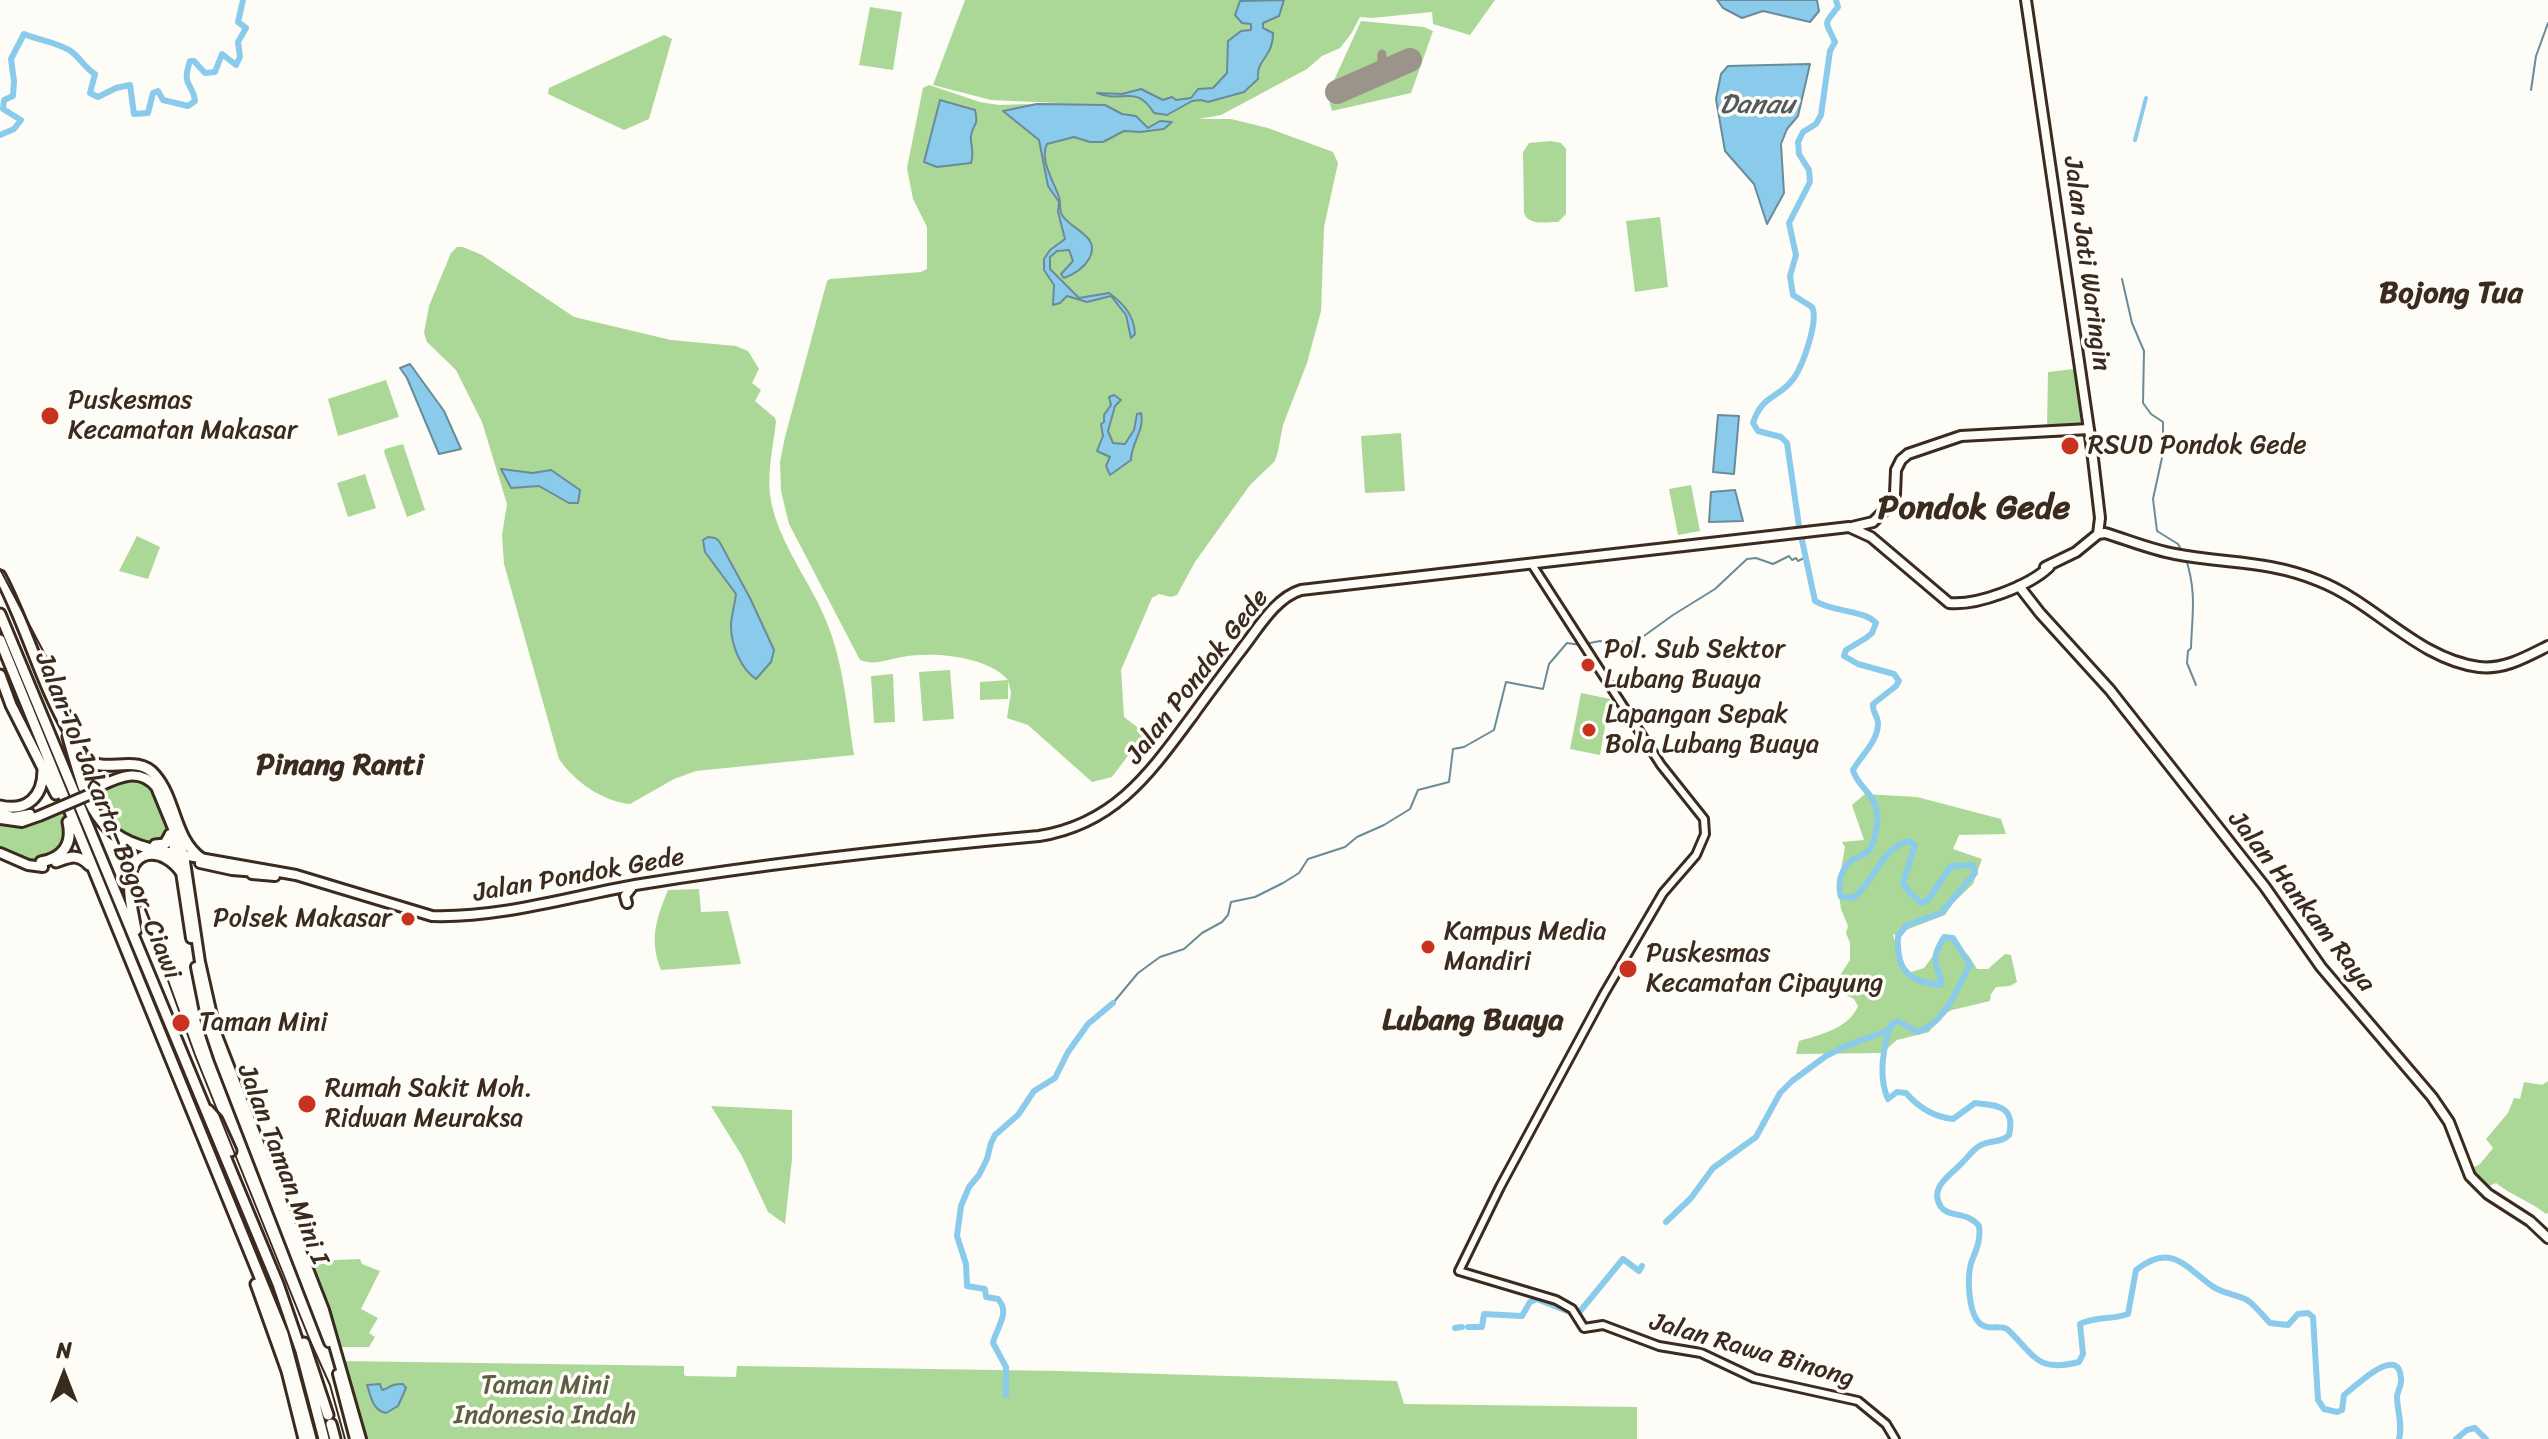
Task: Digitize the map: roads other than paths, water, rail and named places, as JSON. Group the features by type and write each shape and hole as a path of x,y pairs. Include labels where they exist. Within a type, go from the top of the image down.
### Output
{"highway":[{"path":"0,576 64,722 89,804 105,827 128,841 182,864"},
{"name":"Jalan Tol Jakarta–Bogor–Ciawi","path":"0,614 263,1246 298,1339 324,1439"},
{"name":"Jalan Tol Jakarta–Bogor–Ciawi","path":"0,640 283,1334 311,1439"},
{"path":"0,675 11,705 43,765 68,822 70,837 65,850 42,865"},
{"path":"64,722 88,760 100,764 136,765 154,774 184,841 203,862"},
{"path":"0,806 17,808 37,797 43,782 43,765"},
{"path":"78,773 99,815 112,829 156,845 165,844 170,835"},
{"path":"140,952 129,888 132,869 144,857 160,855 182,864"},
{"path":"42,865 74,856 84,859 91,867"},
{"path":"203,1105 217,1120 231,1151"},
{"path":"259,1221 263,1246"},
{"path":"248,1250 248,1261 287,1371 304,1439"},
{"path":"298,1339 307,1348 317,1377 330,1420 332,1439"},
{"path":"317,1377 316,1386 332,1439"}],"main road":[{"name":"Jalan Jati Waringin","path":"2026,0 2089,429 2101,534"},
{"path":"1871,537 1873,522 1893,500 1896,470 1908,454 1961,436 2089,429"},
{"name":"Jalan Pondok Gede","path":"182,864 203,862 294,874 432,916 490,912 764,865 1039,836 1074,828 1115,805 1154,767 1257,630 1290,594 1349,583 1533,564 1873,522"},
{"path":"1849,527 1871,537 1949,603 1978,600 2019,586 2101,534 2173,554 2276,567 2314,579 2345,593 2428,648 2467,664 2495,668 2511,664 2548,646"},
{"name":"Jalan Rawa Binong","path":"1533,564 1661,765 1704,819 1704,840 1663,893 1604,994 1500,1187 1459,1271 1566,1305 1584,1328 1603,1325 1659,1346 1701,1353 1751,1377 1858,1401 1886,1424 1895,1439"},
{"path":"1999,592 2049,567"},
{"name":"Jalan Hankam Raya","path":"2019,586 2110,690 2265,887 2321,967 2432,1097 2449,1122 2472,1178 2488,1194 2530,1221 2548,1238"},
{"path":"0,819 22,822 130,775 149,780 156,787 182,864"},
{"path":"92,792 127,780 140,781 151,789 182,864"},
{"path":"0,813 20,817 38,814"},
{"path":"0,850 28,865 42,865"},
{"path":"182,864 194,866 203,862"},
{"name":"Jalan Pondok Gede","path":"203,862 324,884"},
{"name":"Jalan Taman Mini I","path":"182,864 207,1022 233,1098 326,1333 355,1439"},
{"name":"Jalan Taman Mini I","path":"182,864 216,1033 324,1310 361,1439"},
{"path":"627,903 626,893 637,885 648,886 652,893"}],"water":[{"path":"1284,0 1279,16 1263,23 1263,28 1273,33 1272,42 1258,72 1258,79 1244,92 1208,102 1192,101 1167,115 1154,113 1134,96 1114,97 1097,93 1122,94 1141,89 1163,100 1172,97 1176,100 1191,98 1198,89 1213,88 1227,73 1228,41 1241,31 1251,30 1251,24 1242,23 1235,15 1240,1"},
{"name":"Danau","path":"1717,0 1817,0 1819,11 1810,22 1763,11 1742,18 1723,8"},
{"name":"Danau","path":"1810,64 1798,116 1787,129 1781,144 1784,193 1767,224 1754,184 1725,151 1716,99 1721,74 1728,66"},
{"path":"940,100 975,110 971,163 937,167 924,162"},
{"path":"1037,104 1105,105 1122,114 1136,116 1148,128 1160,121 1172,122 1164,129 1124,131 1103,142 1074,137 1047,144 1045,150 1046,163 1059,197 1062,215 1092,245 1089,259 1078,271 1064,278 1061,274 1073,261 1069,250 1057,251 1050,257 1050,269 1079,298 1109,293 1114,297 1133,321 1135,334 1131,338 1126,315 1111,296 1087,302 1067,296 1053,305 1054,285 1044,270 1044,259 1065,239 1058,212 1059,202 1048,186 1039,140 1003,111"},
{"path":"410,364 444,411 461,449 439,454 400,368"},
{"path":"1114,395 1121,400 1115,406 1108,431 1113,443 1125,444 1134,430 1137,414 1141,413 1142,419 1131,460 1110,475 1106,466 1110,457 1097,451 1103,436 1101,424 1111,405 1109,397"},
{"path":"1718,415 1739,416 1734,474 1713,472"},
{"path":"501,469 533,473 551,470 580,490 578,503 569,503 539,486 511,488"},
{"path":"1735,490 1743,521 1709,522 1711,492"},
{"path":"708,537 719,541 774,650 771,662 756,679 741,663 735,648 731,626 736,594 705,552 703,540"},
{"path":"380,1384 382,1390 399,1384 406,1388 398,1406 386,1413 375,1406 367,1385"}],"waterway":[{"path":"0,135 14,129 21,120 3,109 4,100 13,96 11,59 24,34 61,46 75,55 95,74 90,93 98,97 130,85 134,114 148,113 153,93 158,91 163,100 188,106 195,101 187,81 190,61 194,61 205,73 215,72 222,54 236,65 240,57 238,42 246,28 238,22 243,0"},
{"path":"1836,0 1838,7 1827,24 1835,42 1830,51 1821,115 1816,124 1803,132 1798,142 1799,154 1809,170 1810,182 1789,223 1796,255 1790,276 1793,295 1812,307 1812,332 1794,378 1761,407 1753,423 1758,431 1781,437 1787,443 1799,526 1815,601 1864,616 1876,623 1872,633 1846,650 1844,656 1858,664 1894,674 1899,681 1873,704 1877,730 1853,770 1876,806 1877,821 1870,849 1850,862 1843,871 1841,897 1853,898 1891,851 1908,841 1915,845 1903,883 1922,903 1928,900 1951,866 1973,865 1975,873 1941,913 1907,925 1898,936 1902,966 1920,981 1941,985 1935,957 1944,937 1953,938 1970,965 1943,1013 1927,1028 1917,1032 1898,1021 1891,1025 1883,1062 1883,1081 1888,1099 1897,1092 1906,1093 1927,1111 1953,1119 1975,1103 1991,1105 2003,1109 2010,1118 2009,1135 1976,1148 1943,1182 1937,1193 1944,1210 1970,1218 1979,1226 1979,1241 1971,1263 1969,1287 1971,1306 1982,1325 2007,1329 2031,1354 2045,1363 2065,1365 2079,1362 2083,1354 2080,1324 2128,1314 2136,1270 2159,1258 2177,1260 2216,1289 2247,1300 2270,1323 2288,1325 2298,1314 2308,1313 2313,1317 2318,1400 2324,1409 2342,1410 2344,1395 2366,1377 2385,1366 2398,1368 2401,1381 2397,1396 2399,1439"},
{"path":"2531,90 2536,56 2548,23"},
{"path":"2135,140 2146,98"},
{"path":"2122,279 2132,323 2144,351 2143,403 2151,414 2163,422 2163,450"},
{"path":"2163,453 2153,499 2157,531 2178,544 2183,553"},
{"path":"1113,1003 1138,973 1160,957 1184,949 1202,933 1222,922 1228,915 1231,902 1255,897 1283,883 1299,873 1308,859 1345,847 1357,837 1410,809 1418,790 1449,782 1453,749 1464,747 1494,730 1506,682 1543,689 1549,664 1567,643 1580,645 1600,641 1617,644 1637,641 1715,589 1747,559 1756,558 1773,564 1789,556 1798,561 1806,557"},
{"path":"2186,559 2193,604 2191,648 2187,663 2196,685"},
{"path":"1006,1395 1006,1367 993,1343 1002,1321 1002,1304 998,1299 986,1297 985,1289 967,1286 966,1264 957,1236 961,1206 987,1159 995,1135 1018,1115 1034,1091 1055,1078 1068,1052 1088,1024 1113,1003"},
{"path":"1666,1222 1691,1198 1713,1168 1756,1137 1780,1093 1792,1081 1826,1056 1889,1030"},
{"path":"1468,1327 1482,1327 1484,1314 1522,1316 1530,1302 1537,1299 1577,1315 1623,1259 1639,1271 1642,1266"},
{"path":"1455,1328 1462,1327"},
{"path":"2456,1439 2475,1428 2486,1439"}],"tram line":[{"path":"0,569 61,685 195,1055 330,1385 345,1439"}],"place":[{"name":"Puskesmas Kecamatan Makasar","path":"50,416"},
{"name":"RSUD Pondok Gede","path":"2070,446"},
{"name":"Pol. Sub Sektor Lubang Buaya","path":"1588,665"},
{"name":"Lapangan Sepak Bola Lubang Buaya","path":"1589,730"},
{"name":"Polsek Makasar","path":"408,919"},
{"name":"Kampus Media Mandiri","path":"1428,947"},
{"name":"Puskesmas Kecamatan Cipayung","path":"1628,969"},
{"name":"Taman Mini","path":"181,1023"},
{"name":"Rumah Sakit Moh. Ridwan Meuraksa","path":"307,1104"}],"district":[{"name":"Bojong Tua","path":"2451,294"},
{"name":"Pondok Gede","path":"1974,509"},
{"name":"Pinang Ranti","path":"340,766"},
{"name":"Lubang Buaya","path":"1473,1021"}],"park label":[{"name":"Taman Mini Indonesia Indah","path":"545,1401"}]}
